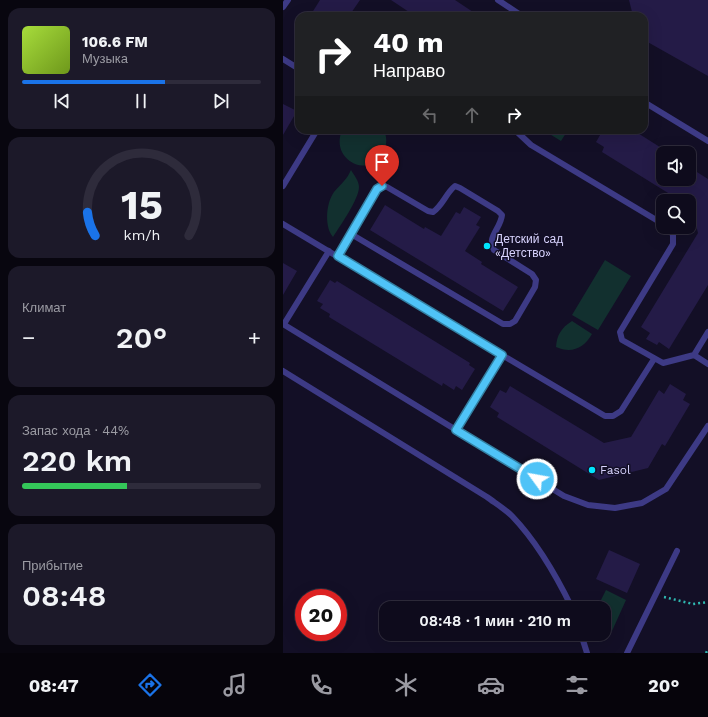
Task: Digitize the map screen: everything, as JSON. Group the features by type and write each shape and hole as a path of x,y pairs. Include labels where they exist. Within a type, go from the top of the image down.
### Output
{"lane":[{"path":"283,8 287,0"},
{"path":"497,0 516,12"},
{"path":"283,59 295,66"},
{"path":"648,104 708,141"},
{"path":"283,186 315,134"},
{"path":"520,134 531,145 656,220"},
{"path":"338,256 377,189 382,186 387,187 428,211 433,212 439,208 455,186 498,210 502,215 502,221 491,239 491,245 494,250 532,274 536,280 535,287 515,321 510,324 503,324 351,234"},
{"path":"283,224 605,416 613,416 621,411 654,359"},
{"path":"672,234 673,244 620,332 622,340 663,363 694,356 708,364"},
{"path":"329,251 284,324 564,496 588,505 615,508 642,503 666,489 708,426"},
{"path":"694,356 708,332"},
{"path":"456,430 502,355"},
{"path":"283,371 487,497 511,515 534,542 561,585 568,601"},
{"path":"627,653 677,550"},
{"path":"583,641 587,653"}],"path":[{"path":"656,594 675,601 693,604 708,602"},
{"path":"706,653 708,649"}],"green space":[{"path":"341,134 385,134 386,146 379,160 362,166 347,158 342,151 340,141"},
{"path":"550,134 565,134 561,141"},
{"path":"351,170 358,183 358,192 349,212 333,237 330,233 327,221 329,202 334,192 346,179"},
{"path":"605,260 631,276 598,330 572,315"},
{"path":"572,321 592,334 589,339 581,346 572,350 556,347 560,332"},
{"path":"606,590 626,600 612,631 611,601 600,601"}],"building":[{"path":"320,0 360,0 352,12 312,12"},
{"path":"391,0 455,0 473,12 409,12"},
{"path":"629,0 708,0 708,76 648,42 648,12 632,12"},
{"path":"283,104 295,110 295,114 283,135"},
{"path":"601,134 639,134 658,146 656,146 656,185 602,152 604,147 596,142"},
{"path":"696,171 708,179 708,285 669,349 659,342 657,345 646,339 650,333 641,327 698,233 696,225 696,194 670,194 657,186 696,186"},
{"path":"385,205 424,229 425,227 441,236 456,212 460,214 464,207 481,217 476,225 480,227 465,251 482,262 481,264 518,287 503,311 370,230"},
{"path":"283,263 297,271 283,295"},
{"path":"330,280 335,283 337,281 470,363 469,365 475,369 462,390 456,386 454,390 443,383 442,386 329,317 330,314 320,308 323,304 317,301"},
{"path":"670,384 686,394 683,400 690,404 665,446 662,444 648,468 599,480 497,417 499,413 490,407 500,390 506,393 510,386 604,443 631,437 659,390 664,394"},
{"path":"609,550 640,564 627,593 596,579"}],"place":[{"name":"Детский сад «Детство»","path":"487,246"},
{"name":"Fasol","path":"592,470"}],"route":[{"path":"382,186 377,189 338,256 502,355 456,430 537,479"}]}
